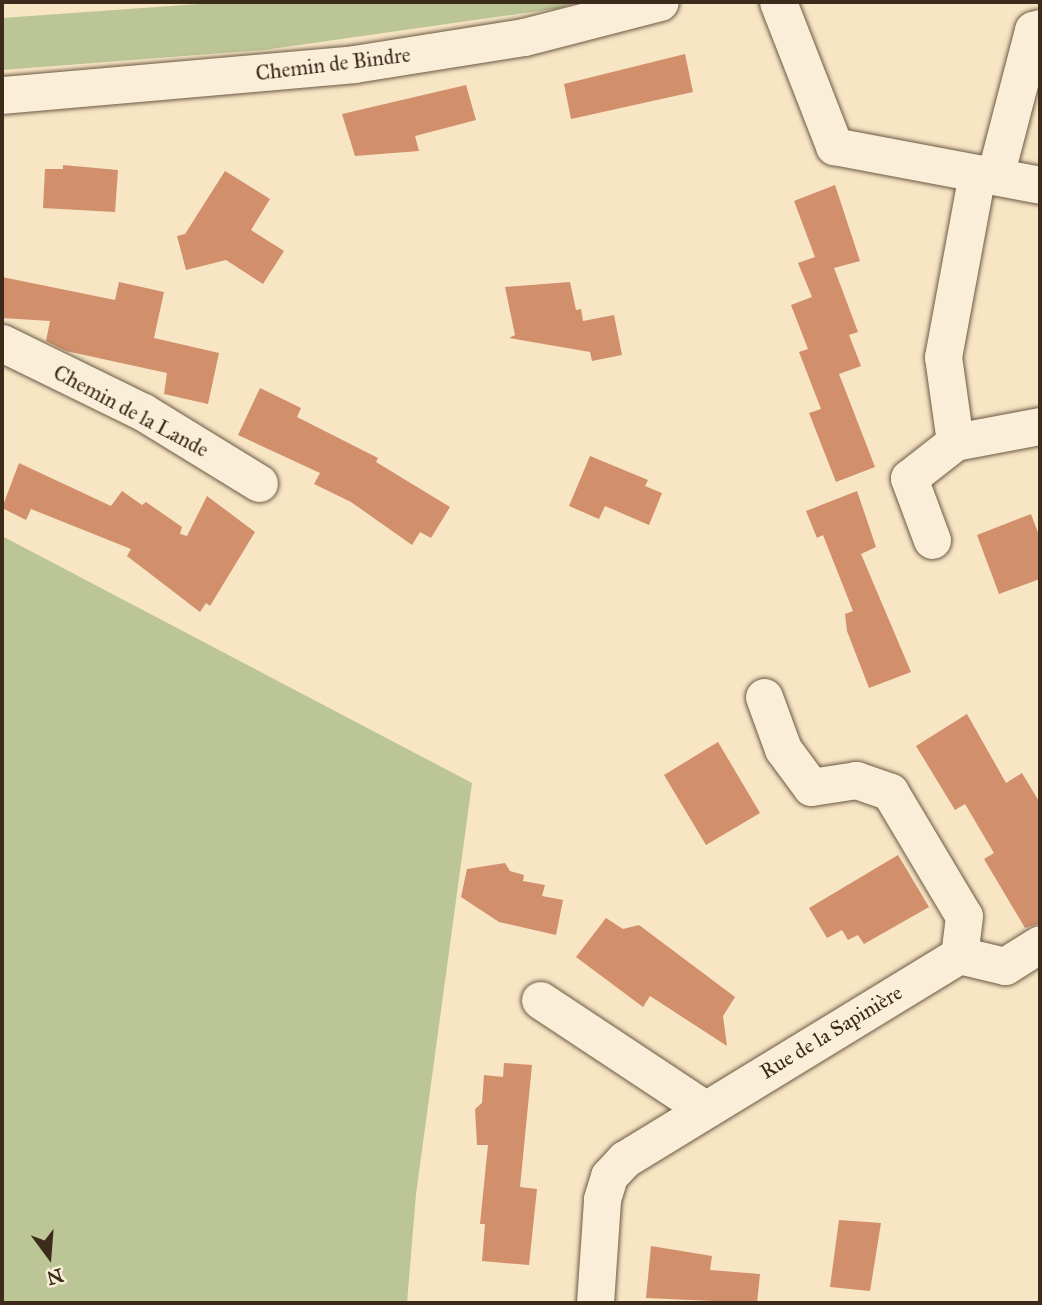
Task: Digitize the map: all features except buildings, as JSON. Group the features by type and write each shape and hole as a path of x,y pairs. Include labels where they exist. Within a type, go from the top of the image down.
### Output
{"street":[{"name":"Chemin de Bindre","path":"2,95 354,64 524,37 660,2"},
{"path":"778,2 834,146 1040,185"},
{"path":"955,442 943,357 986,175 1033,30 1040,28"},
{"name":"Chemin de la Lande","path":"2,343 143,412 259,483"},
{"path":"932,540 909,478 955,442 1040,426"},
{"path":"764,696 783,749 811,787 856,779 890,792 964,916 959,956 1005,966 1040,944"},
{"name":"Rue de la Sapinière","path":"595,1303 602,1199 610,1176 625,1159 703,1108 959,956"},
{"path":"540,1000 703,1108"}],"green space":[{"path":"227,2 577,2 560,8 264,50 2,70 2,18"},
{"path":"2,536 472,783 416,1194 407,1303 2,1303"}]}
